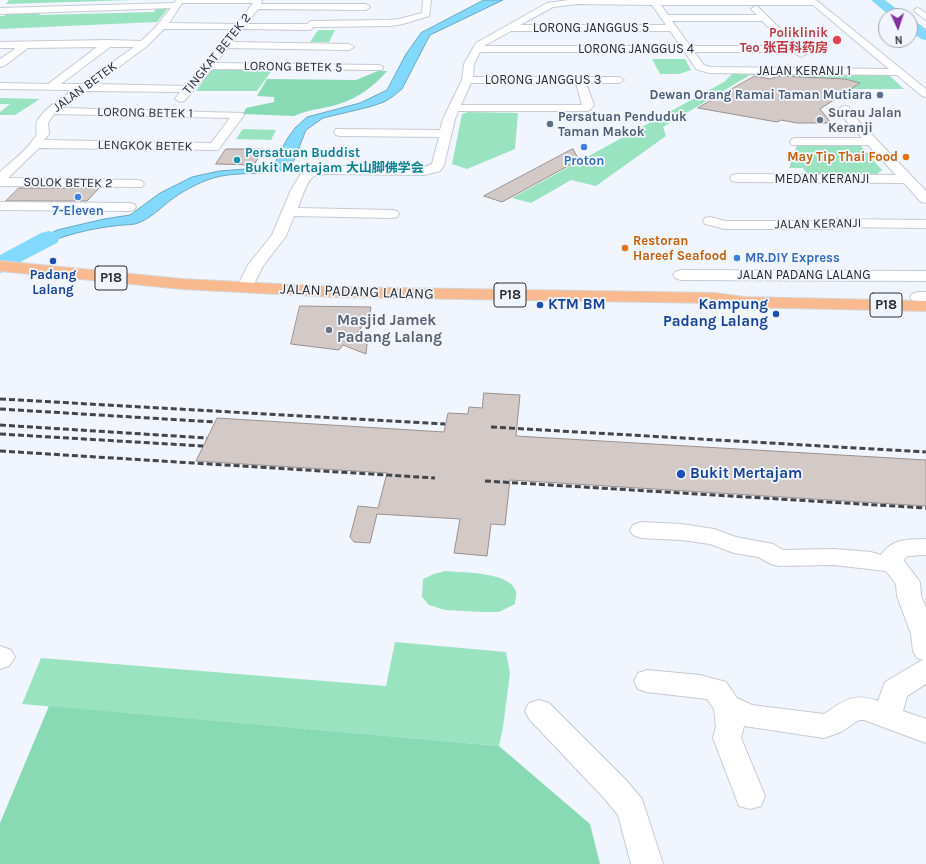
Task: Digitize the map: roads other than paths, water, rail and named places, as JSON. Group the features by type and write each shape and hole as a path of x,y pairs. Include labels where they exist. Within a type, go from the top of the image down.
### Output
{"main road":[{"name":"JALAN PADANG LALANG","path":"5,267 182,284 375,293 714,298 752,302 924,299"}],"street":[{"path":"224,45 305,34 359,24 400,22 426,14 427,0"},
{"name":"TINGKAT BETEK 2","path":"168,113 209,66 259,1 179,2"},
{"path":"245,288 256,265 279,236 307,175 312,172 341,169 424,171 435,168 438,165 449,119 467,80 469,64 480,45 550,5 560,3 749,3 813,1 926,94"},
{"path":"0,11 179,2"},
{"name":"JALAN BETEK","path":"0,181 36,144 43,134 42,123 51,111 144,44 161,26 179,2"},
{"path":"655,2 687,49"},
{"path":"256,6 322,6 368,3 339,67"},
{"path":"749,3 818,71"},
{"path":"305,34 322,6"},
{"path":"922,11 926,17"},
{"path":"666,18 764,18"},
{"path":"161,26 240,27 352,41"},
{"name":"LORONG JANGGUS 5","path":"509,28 673,28"},
{"path":"0,46 109,43 144,44"},
{"path":"50,87 109,43"},
{"path":"0,46 24,47 0,64"},
{"name":"LORONG JANGGUS 4","path":"478,49 607,52 687,49 795,49"},
{"name":"JALAN KERANJI 1","path":"687,49 700,67 709,70 899,72"},
{"name":"LORONG BETEK 5","path":"209,66 378,68"},
{"name":"LORONG JANGGUS 3","path":"467,80 580,80 621,85 614,70"},
{"path":"454,108 586,108 588,105 580,80"},
{"path":"0,86 189,89"},
{"path":"845,109 846,114 926,199"},
{"name":"LORONG BETEK 1","path":"51,111 238,114"},
{"name":"LENGKOK BETEK","path":"36,144 214,147 238,114"},
{"path":"340,132 446,134"},
{"path":"796,142 872,141"},
{"name":"MEDAN KERANJI","path":"737,178 907,179"},
{"name":"SOLOK BETEK 2","path":"0,181 137,184"},
{"path":"0,206 128,207"},
{"path":"290,212 392,214"},
{"name":"JALAN KERANJI","path":"710,221 724,225 831,226 837,223 926,224"},
{"name":"JALAN PADANG LALANG","path":"681,275 926,276"},
{"path":"641,530 681,532 714,537 734,545 765,550 779,558 834,557 871,560 881,563 892,562"},
{"path":"892,562 894,553 905,548 926,547"},
{"path":"892,562 908,582 909,596 924,634 926,651"},
{"path":"887,718 895,690 926,670"},
{"path":"647,681 700,686 716,690 727,706 730,726 727,738 750,796"},
{"path":"727,706 748,716 824,726 831,724 855,708 867,709 887,718 926,731"},
{"path":"539,711 615,789 631,809 647,864"}],"water":[{"path":"484,0 503,0 430,35 402,89 392,97 384,102 369,107 323,118 306,130 291,168 281,171 220,176 210,179 179,194 151,216 135,224 89,230 64,237 41,246 20,260 5,257 57,230 104,219 130,215 160,193 192,177 219,171 272,167 287,139 295,128 307,117 360,103 387,90 406,54 421,33"}],"waterway":[{"path":"877,0 888,8"},
{"path":"918,30 926,36"},
{"path":"0,266 14,256 49,238"}],"railway":[{"path":"0,399 445,424"},
{"path":"0,409 215,422"},
{"path":"0,425 207,438"},
{"path":"491,427 926,452"},
{"path":"0,434 203,446"},
{"path":"0,451 435,478"},
{"path":"485,481 926,508"}],"place":[{"name":"Poliklinik Teo 张百科药房","path":"837,40"},
{"name":"Dewan Orang Ramai Taman Mutiara","path":"880,95"},
{"name":"Surau Jalan Keranji","path":"820,120"},
{"name":"Persatuan Penduduk Taman Makok","path":"550,124"},
{"name":"Proton","path":"584,147"},
{"name":"May Tip Thai Food","path":"906,157"},
{"name":"Persatuan Buddist Bukit Mertajam 大山脚佛学会","path":"237,160"},
{"name":"7-Eleven","path":"78,197"},
{"name":"Restoran Hareef Seafood","path":"625,248"},
{"name":"MR.DIY Express","path":"737,258"},
{"name":"Padang Lalang","path":"53,261"},
{"name":"KTM BM","path":"540,305"},
{"name":"Kampung Padang Lalang","path":"776,314"},
{"name":"Masjid Jamek Padang Lalang","path":"329,330"},
{"name":"Bukit Mertajam","path":"681,474"}]}
